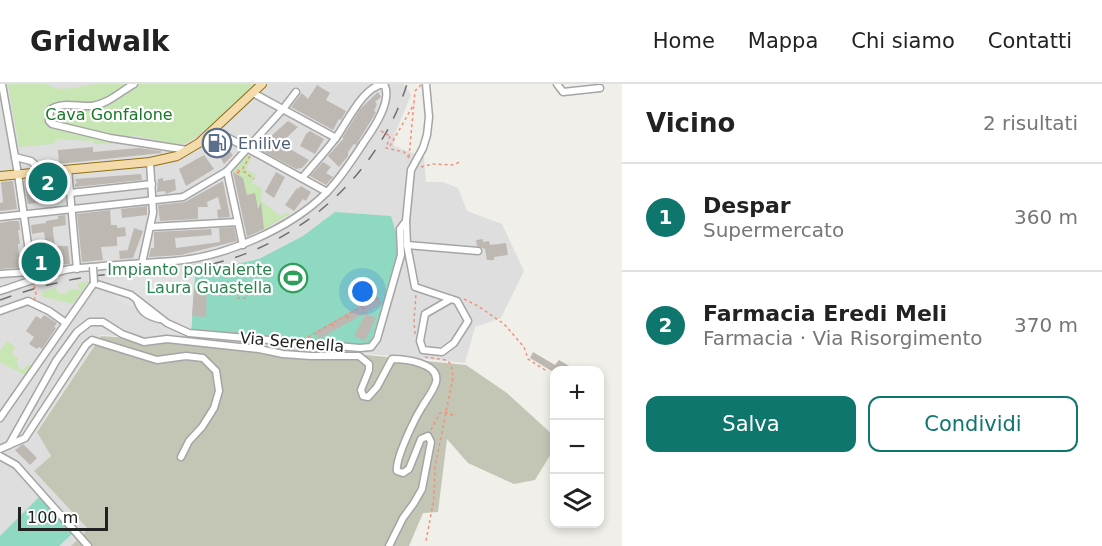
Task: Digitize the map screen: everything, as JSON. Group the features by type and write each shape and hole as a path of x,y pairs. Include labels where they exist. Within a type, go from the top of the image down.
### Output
{"main road":[{"path":"0,176 150,162 177,156 214,130 262,84"}],"street":[{"path":"2,84 33,280"},
{"path":"134,84 104,103 94,106 55,106 48,116 49,121 52,124 188,150"},
{"path":"0,274 202,257 243,245 296,215 327,192 353,159 380,116 387,95 384,84 375,87 354,108 336,138 302,178"},
{"path":"426,84 429,117 427,135 423,148 411,160 406,245 415,287 451,299 457,302 468,322 454,344 442,352 423,350 420,341 425,314 451,299"},
{"path":"557,84 563,92 600,88"},
{"path":"0,216 183,197 227,171 249,153 296,92"},
{"path":"254,93 336,138"},
{"path":"214,130 249,153 327,192"},
{"path":"15,157 31,161 43,172"},
{"path":"142,263 153,213 150,162"},
{"path":"68,170 77,269"},
{"path":"227,171 243,245"},
{"path":"70,193 152,184"},
{"name":"Via Serenella","path":"94,283 120,290 177,328 189,333 360,348 371,346 377,339 401,255 400,229 406,221"},
{"path":"150,227 238,222"},
{"path":"406,245 478,251"},
{"path":"0,417 94,283 93,267"},
{"path":"0,291 67,270"},
{"path":"19,272 25,275 25,281 22,284"},
{"path":"0,310 28,301 49,311 66,323"},
{"path":"9,445 56,361 77,332 85,325 97,321 132,339 144,342 167,339 259,349 283,354 359,356 369,364 361,390 363,396 368,397 377,387 392,359 411,360 430,369 435,374 436,384 414,420 396,465 398,472 405,473 409,469 423,437 428,436 431,442 422,489 403,518 389,546"},
{"path":"0,449 25,438 86,345 92,340 157,360 186,356 203,358 216,371 219,391 214,408 202,427 189,441 181,457"},
{"path":"0,456 16,465 88,546"}],"path":[{"path":"411,160 415,91 421,84"},
{"path":"389,147 398,136 414,103"},
{"path":"381,131 390,136 386,148 404,152 411,160 424,167 428,164 444,166 461,162"},
{"path":"249,153 241,172 254,179"},
{"path":"33,280 36,294 34,301"},
{"path":"415,287 415,342"},
{"path":"237,298 246,298"},
{"path":"302,340 378,298 381,304"},
{"path":"463,298 504,324 525,347 528,359 548,372"},
{"path":"362,307 366,313"},
{"path":"347,315 350,321"},
{"path":"332,323 335,329"},
{"path":"316,332 320,338"},
{"path":"419,356 446,360 451,364 453,377 435,466 434,498 426,541"},
{"path":"428,436 440,413 456,414"}],"shaded area":[{"path":"0,84 404,84 411,95 395,134 394,146 424,157 426,182 443,182 458,188 467,211 502,224 524,271 501,318 475,327 465,363 101,335 37,431 51,456 34,471 88,529 71,546 0,546"},
{"path":"195,273 191,335 165,333 154,321 152,315 142,307 125,305 104,289 103,280"},
{"path":"101,336 347,353 466,365 507,393 550,432 550,456 535,480 514,484 468,463 447,439 438,512 423,513 409,546 71,546 88,529 34,471 51,456 37,432"}],"green space":[{"name":"Cava Gonfalone","path":"8,84 47,84 65,89 96,84 253,84 208,128 189,142 182,144 132,135 128,143 94,144 93,141 58,139 53,144 19,147"},
{"path":"247,155 252,157 246,169 256,175 252,183 262,188 261,201 281,216 288,212 290,214 264,229 261,206 250,208 255,194 247,195 243,178 233,172"},
{"name":"Impianto polivalente Laura Guastella","path":"335,212 391,216 398,240 398,259 371,342 363,346 304,341 303,338 299,340 191,330 195,273 259,259 303,236"},
{"path":"89,281 73,304 43,297 41,293 56,287 57,292 67,294 68,290 79,289 78,283"},
{"path":"7,341 15,347 12,354 19,359 16,361 19,369 23,370 28,364 31,366 25,375 0,362 0,351"},
{"path":"40,496 73,533 59,546 0,546 0,536"}],"building":[{"path":"317,85 330,93 326,100 346,111 333,130 291,107 302,93 308,99"},
{"path":"378,92 381,97 375,102 377,104 374,111 376,112 356,145 354,144 339,167 328,156 344,138 342,138 360,109"},
{"path":"288,121 298,127 284,140 287,142 285,146 309,160 302,168 296,169 262,151 259,146"},
{"path":"310,131 324,139 315,154 300,146"},
{"path":"218,138 233,155 224,164 212,143"},
{"path":"93,147 93,152 139,148 161,151 161,153 59,164 58,150"},
{"path":"204,155 214,169 186,186 179,169"},
{"path":"323,162 331,167 326,173 333,177 326,185 310,176"},
{"path":"233,172 243,178 247,195 255,193 258,209 261,202 264,229 247,237"},
{"path":"276,172 285,177 274,198 265,192"},
{"path":"141,174 142,180 75,187 77,183 75,179"},
{"path":"62,177 63,190 44,192 45,202 28,204 24,180"},
{"path":"163,178 163,181 175,179 176,190 166,194 165,191 157,192 158,179"},
{"path":"13,181 17,209 0,211 0,203 3,202 1,182"},
{"path":"223,181 230,217 218,218 217,210 221,209 218,197 207,202 208,207 198,207 198,219 160,221 158,205 185,202"},
{"path":"301,186 311,192 306,201 303,199 294,211 285,205"},
{"path":"147,206 147,215 122,218 121,209"},
{"path":"110,210 111,225 117,225 117,228 125,227 126,236 117,237 117,246 101,247 103,260 82,262 77,214"},
{"path":"65,215 66,225 53,227 53,232 55,246 68,246 70,264 36,266 36,254 47,253 44,232 32,234 31,225 46,223 46,221"},
{"path":"19,221 19,255 23,255 24,267 0,269 0,223"},
{"path":"234,227 237,241 181,255 149,257 151,248 154,248 154,232 211,229 212,235 175,238 176,248 220,242 219,228"},
{"path":"134,228 143,231 133,258 120,259 119,251 127,250 127,252"},
{"path":"483,239 483,242 489,241 490,245 506,243 508,255 487,260 485,249 477,246 476,240"},
{"path":"194,288 207,288 206,317 192,316"},
{"path":"378,296 381,304 319,339 315,332"},
{"path":"366,313 376,318 365,341 354,336"},
{"path":"44,315 57,323 54,327 56,328 42,349 39,347 37,349 29,344 34,337 26,331 36,316 41,319"},
{"path":"533,352 555,365 559,360 569,366 550,366 550,370 530,358"},
{"path":"23,444 37,458 30,465 15,450"}],"railway":[{"path":"0,300 50,284 89,277 193,268 229,259 264,246 296,228 325,206 352,180 375,151 393,119 407,84"}],"place":[{"name":"Enilive","path":"217,143"},
{"name":"Farmacia Eredi Meli","path":"48,182"},
{"name":"Despar","path":"41,262"},
{"name":"Impianto polivalente Laura Guastella","path":"293,278"}]}
